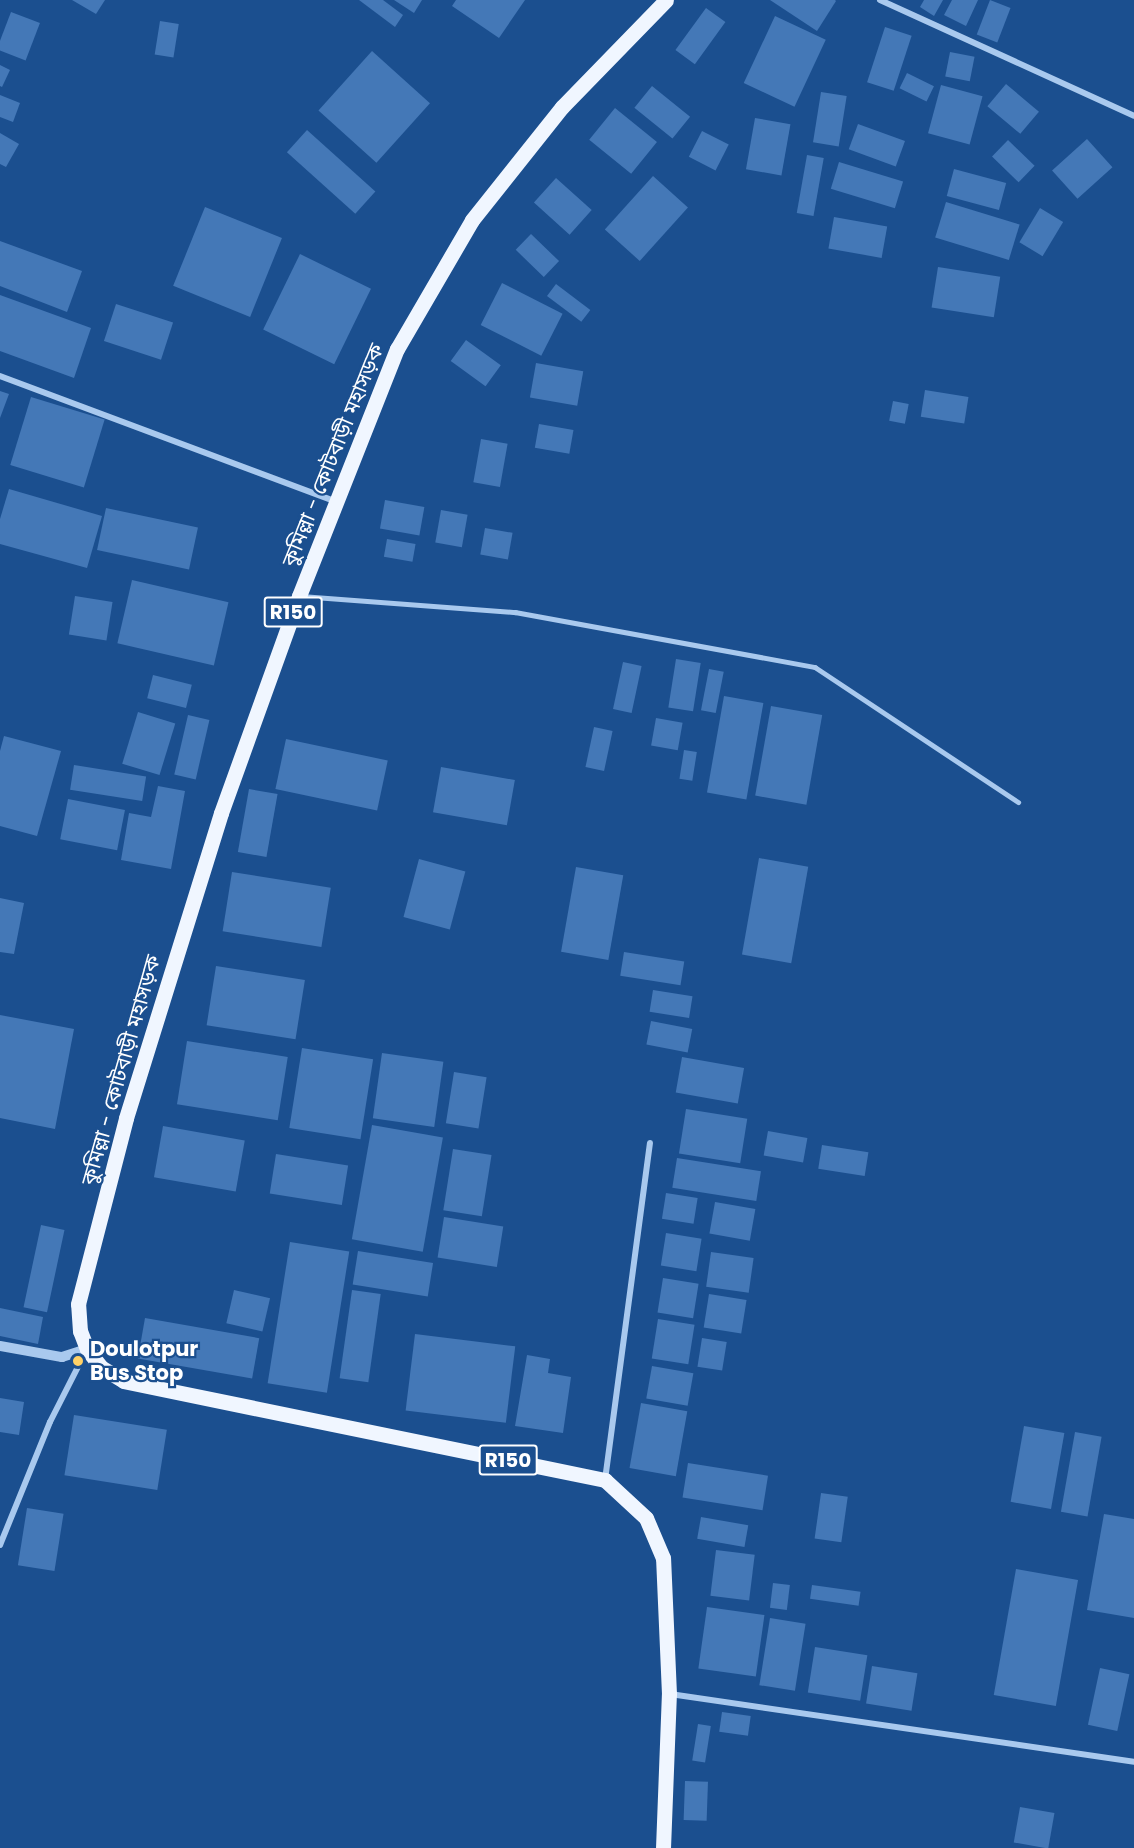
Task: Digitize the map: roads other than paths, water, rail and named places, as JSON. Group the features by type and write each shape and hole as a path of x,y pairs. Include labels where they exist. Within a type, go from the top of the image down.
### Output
{"main road":[{"name":"কুমিল্লা - কোটবাড়ী মহাসড়ক","path":"605,1480 124,1381 101,1367 87,1348 80,1331 78,1304 126,1119 221,813 298,596 397,349 472,220 562,107 666,0"},
{"path":"605,1480 646,1518 663,1558 669,1694 663,1848"}],"street":[{"path":"880,0 968,44 1134,116"},
{"path":"0,376 335,501"},
{"path":"605,1480 650,1143"},
{"path":"0,1346 62,1357 87,1348"},
{"path":"0,1545 50,1422 87,1348"},
{"path":"669,1694 1134,1762"}],"lane":[{"path":"298,596 515,612 815,667 1018,802"}],"place":[{"name":"Doulotpur Bus Stop","path":"78,1361"}]}
